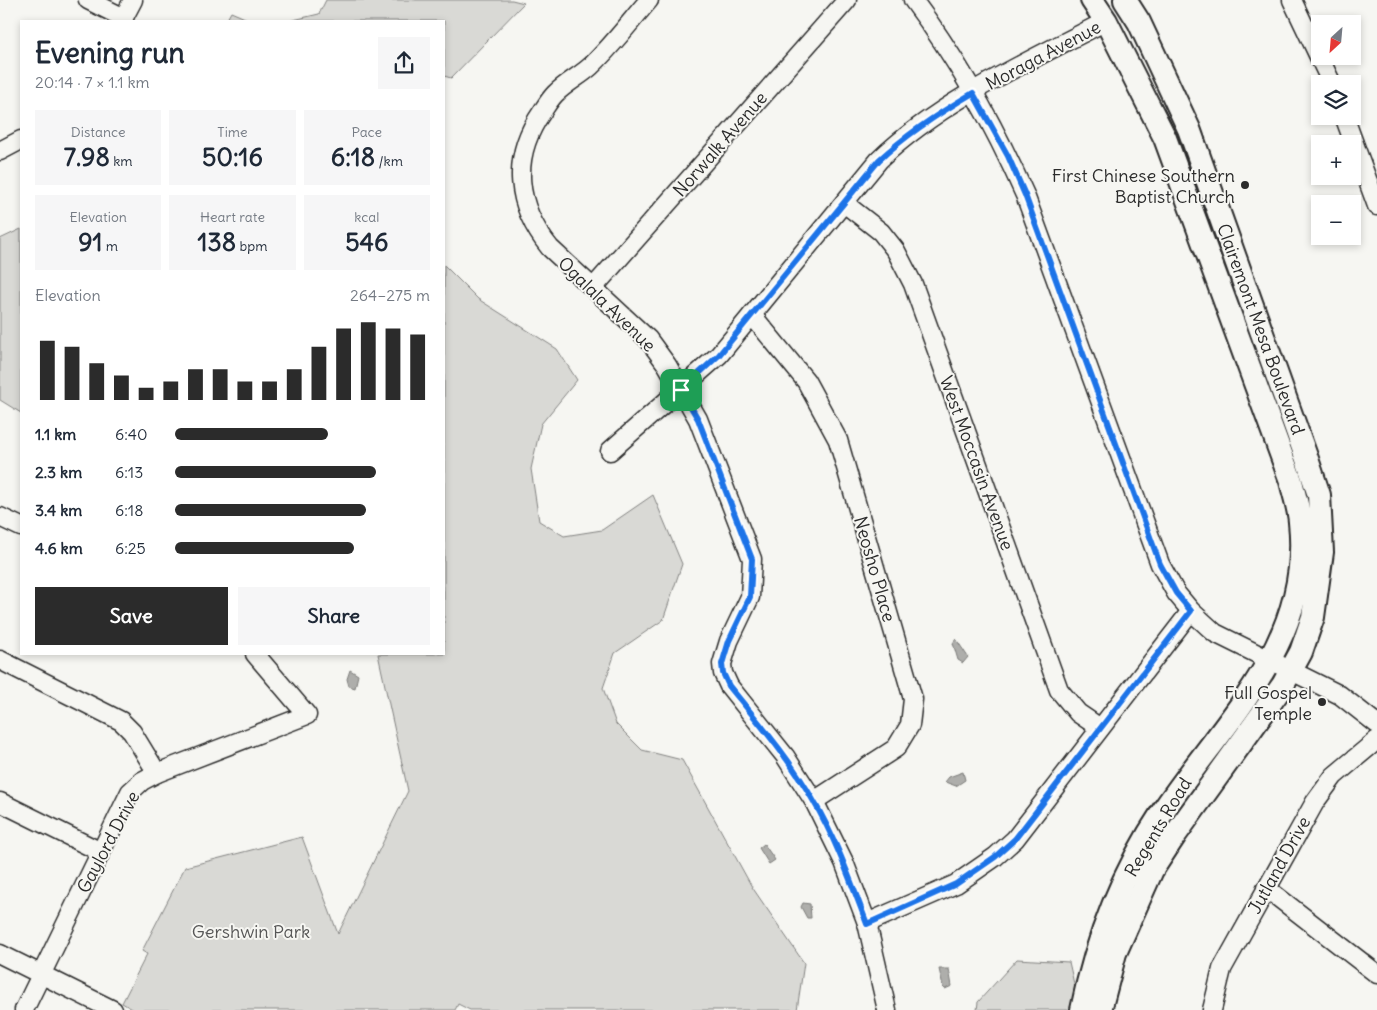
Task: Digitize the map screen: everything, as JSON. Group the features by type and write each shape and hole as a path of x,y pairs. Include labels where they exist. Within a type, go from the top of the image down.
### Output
{"main road":[{"name":"Clairemont Mesa Boulevard","path":"1092,0 1106,21 1165,138 1292,481 1300,521 1301,548 1296,594 1287,626 1270,661"},
{"name":"Clairemont Mesa Boulevard","path":"1131,2 1189,129 1319,494 1322,552 1313,617 1292,671"},
{"name":"Moraga Avenue","path":"1106,21 1131,2"},
{"name":"Regents Road","path":"1082,1010 1098,944 1130,870 1162,812 1270,661"},
{"name":"Regents Road","path":"1100,1010 1114,953 1152,870 1292,671"}],"street":[{"path":"88,0 123,20 133,0"},
{"name":"Ogalala Avenue","path":"649,0 591,66 554,94 531,127 522,154 519,178 527,212 538,233 550,248 648,339 668,365 698,419 752,559 750,597 729,641 722,664 723,673 729,686 785,756 814,801 844,862 867,924 887,1010"},
{"name":"Norwalk Avenue","path":"593,288 847,0"},
{"path":"914,0 936,30 1008,156 1025,195 1160,564 1176,593 1191,611 1214,633 1340,695 1377,724"},
{"path":"1292,0 1328,75"},
{"name":"Moraga Avenue","path":"610,450 719,355 879,160 901,140 930,118 973,93 1106,21"},
{"path":"1347,125 1377,206"},
{"path":"0,151 20,141"},
{"name":"West Moccasin Avenue","path":"844,203 881,232 896,251 913,284 1059,690 1078,713 1100,728"},
{"name":"Neosho Place","path":"752,315 806,381 838,440 913,699 910,725 896,748 814,801"},
{"path":"0,517 20,527"},
{"path":"867,924 956,884 995,857 1015,839 1191,611"},
{"name":"Gaylord Drive","path":"24,1010 130,792 142,781 157,773 307,714 255,655"},
{"path":"0,660 121,721 132,732 157,773"},
{"name":"Jutland Drive","path":"1212,1010 1222,969 1315,802 1334,776 1377,740"},
{"path":"0,802 101,852"},
{"path":"1266,888 1377,974"},
{"path":"0,954 113,1010"}],"green space":[{"path":"326,0 512,0 524,3 451,78 445,76 445,20 293,20 319,14"},
{"path":"231,12 250,20 227,20"},
{"path":"20,229 20,412 0,400 0,239"},
{"name":"Gershwin Park","path":"445,266 478,299 557,349 577,380 541,424 531,469 539,521 564,536 602,530 653,495 682,564 663,620 615,653 603,688 616,724 642,750 682,760 752,887 804,963 797,1010 470,1010 458,1004 455,1010 134,1010 122,1003 147,954 142,951 185,867 302,837 338,934 408,791 378,655 445,655"},
{"path":"1017,959 1069,962 1080,1010 977,1010 978,1002"}],"shaded area":[{"path":"956,639 968,657 963,663 958,660 953,643"},
{"path":"350,670 358,675 355,688 349,686 347,679"},
{"path":"963,772 965,780 956,786 945,782 949,777"},
{"path":"764,844 775,860 769,864 759,848"},
{"path":"803,903 810,904 811,918 807,918 801,907"},
{"path":"939,969 949,969 952,986 945,989 943,987"}],"place":[{"name":"First Chinese Southern Baptist Church","path":"1245,185"},
{"name":"Full Gospel Temple","path":"1322,702"}],"route":[{"path":"973,93 1008,156 1025,195 1160,564 1176,593 1191,611 1015,839 995,857 956,884 867,924 844,862 814,801 785,756 729,686 723,673 722,664 729,641 750,597 752,559 698,419 681,390 719,355 879,160 930,118 973,93"}]}
